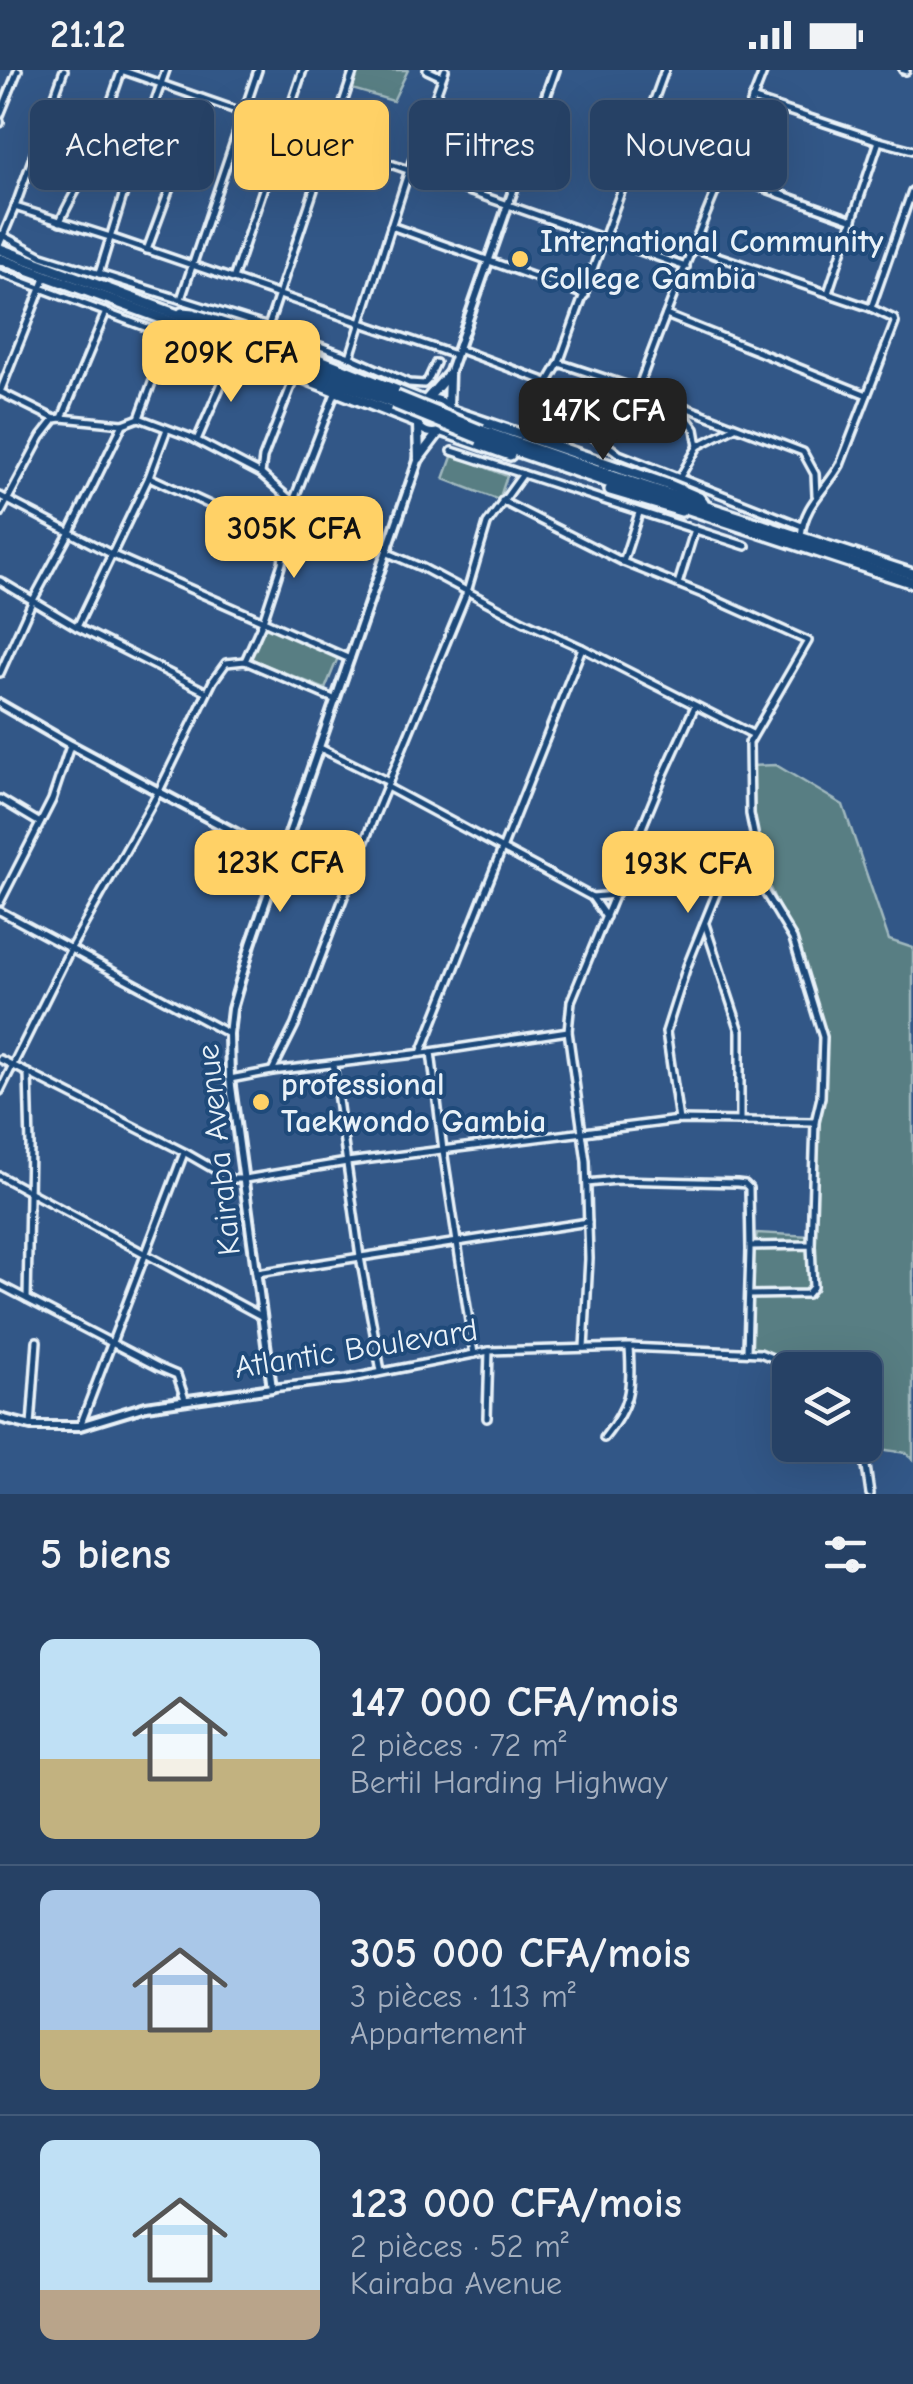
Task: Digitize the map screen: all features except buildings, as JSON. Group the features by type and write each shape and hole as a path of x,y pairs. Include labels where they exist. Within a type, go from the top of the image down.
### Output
{"main road":[{"path":"0,246 175,318 913,583"},
{"path":"0,259 175,318 187,332 237,354 417,423 420,458"},
{"path":"175,318 183,312 193,314 425,400 449,374"},
{"path":"449,374 448,409 680,489 699,498 704,509"},
{"path":"420,458 440,432 665,508 686,512 704,509 913,574"}],"street":[{"path":"0,120 18,70"},
{"path":"0,246 64,70"},
{"path":"60,222 92,156 122,70 234,110"},
{"path":"99,274 166,70"},
{"path":"248,100 258,70"},
{"path":"292,100 303,70"},
{"path":"344,100 354,70"},
{"path":"427,70 444,73 434,100"},
{"path":"449,374 555,70"},
{"path":"522,435 559,363 665,70"},
{"path":"764,70 752,99 913,150"},
{"path":"147,250 203,99"},
{"path":"181,299 234,140"},
{"path":"828,293 879,141"},
{"path":"350,357 409,170 389,163"},
{"path":"233,279 262,190"},
{"path":"268,326 314,190"},
{"path":"467,190 686,267"},
{"path":"638,390 664,314 716,190"},
{"path":"770,190 853,220"},
{"path":"871,308 910,208 912,191"},
{"path":"15,208 547,382"},
{"path":"391,226 585,295"},
{"path":"2,235 42,256 268,326 416,385 428,380 436,363"},
{"path":"694,248 871,308 892,316 895,323 840,465 816,495 800,538"},
{"path":"0,273 168,336 139,418"},
{"path":"46,276 0,392 58,419 122,424 139,418 197,440 261,474 293,502 752,734"},
{"path":"0,514 41,437 58,419 106,312"},
{"path":"664,314 867,395"},
{"path":"197,440 237,354"},
{"path":"559,363 803,452 816,474 816,495"},
{"path":"261,474 263,458 294,376"},
{"path":"245,661 282,562 282,538 293,502 336,391"},
{"path":"425,400 438,400 448,409 449,422 440,432 427,432 417,423 416,410 425,400"},
{"path":"676,404 695,429 698,446"},
{"path":"528,422 548,422 591,436 606,442 619,454 802,526"},
{"path":"0,674 122,424"},
{"path":"680,476 698,446 736,426"},
{"path":"77,628 149,477 167,430"},
{"path":"452,450 746,546"},
{"name":"Kairaba Avenue","path":"272,1388 230,1079 229,1034 237,987 420,458"},
{"path":"272,1071 295,1026 467,592 487,524 523,474"},
{"path":"149,477 282,538"},
{"path":"0,496 112,554 350,659"},
{"path":"502,502 623,562 808,641 752,734 748,751 750,814 757,848 753,861 739,870 724,872 666,1032 679,1120"},
{"path":"623,562 640,513"},
{"path":"678,584 695,530"},
{"path":"0,581 77,628 207,692"},
{"path":"421,1053 582,648"},
{"path":"0,1091 71,948 226,663 245,661 336,700"},
{"path":"0,704 281,857"},
{"path":"584,1348 590,1259 586,1161 568,1031 571,1001 695,706"},
{"path":"0,902 52,800 70,745"},
{"path":"319,748 592,896 606,917"},
{"path":"0,799 40,823"},
{"path":"739,870 758,881 793,940 824,1037 821,1097 815,1122 813,1287 810,1293 750,1295"},
{"path":"592,896 616,895"},
{"path":"0,911 229,1034"},
{"path":"704,922 740,1031 740,1121"},
{"path":"230,1079 568,1031"},
{"path":"431,1052 474,1354"},
{"path":"0,1059 232,1179 679,1120 815,1122"},
{"path":"334,1064 360,1258 381,1371"},
{"path":"27,1299 28,1073"},
{"path":"80,1426 184,1152"},
{"path":"0,1176 264,1317"},
{"path":"587,1183 617,1180 745,1184 750,1192 747,1352"},
{"path":"257,1273 588,1222"},
{"path":"750,1246 811,1245"},
{"path":"0,1285 177,1375 185,1399"},
{"path":"32,1426 37,1341"},
{"path":"604,1438 626,1406 631,1372 629,1347"},
{"name":"Atlantic Boulevard","path":"0,1418 32,1426 80,1426 146,1406 347,1379 488,1351 629,1347 747,1352 772,1358"},
{"path":"487,1418 488,1351"},
{"path":"865,1462 870,1494"}],"green space":[{"path":"358,70 408,70 393,101 352,89"},
{"path":"453,454 507,476 499,500 444,479"},
{"path":"263,624 339,655 325,689 249,658"},
{"path":"776,765 843,805 889,940 913,948 913,1459 906,1453 882,1449 882,1352 772,1352 772,1358 747,1352 750,1246 755,1245 757,1233 811,1236 823,1037 793,939 760,866 750,766"}],"place":[{"name":"International Community College Gambia","path":"520,259"},
{"name":"professional Taekwondo Gambia","path":"261,1102"}]}
